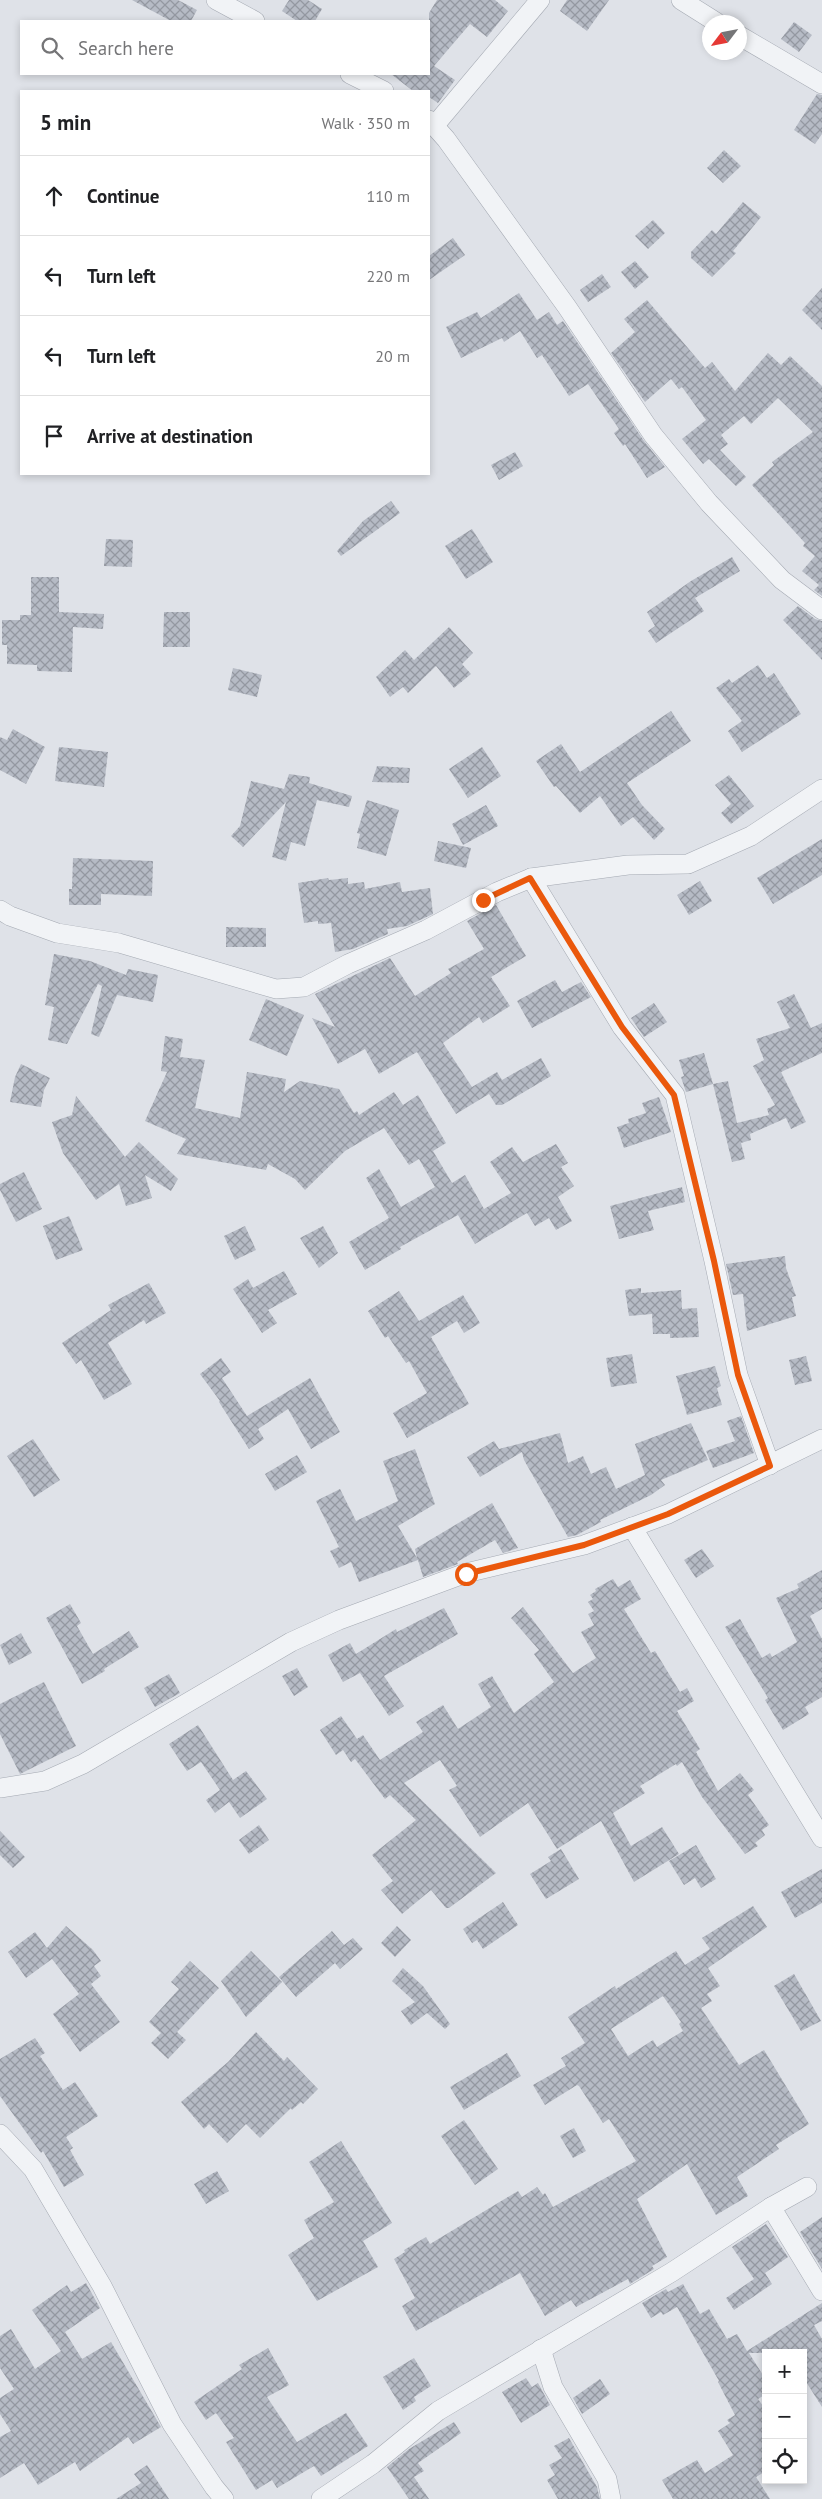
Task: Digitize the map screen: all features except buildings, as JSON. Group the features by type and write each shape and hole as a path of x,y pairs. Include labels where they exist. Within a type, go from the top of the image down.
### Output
{"street":[{"path":"216,0 253,20"},
{"path":"540,0 432,122 567,307 653,435 709,503 782,580 822,610"},
{"path":"681,0 705,15"},
{"path":"747,40 822,84"},
{"path":"352,75 382,90"},
{"path":"0,910 10,916 57,933 119,943 276,989 304,987 348,964 426,930 507,887 530,878 628,865 688,864 751,836 822,789"},
{"path":"530,878 622,1027 674,1095 714,1261 738,1375 770,1466"},
{"path":"0,1788 46,1780 83,1764 291,1642 339,1620 466,1574 584,1545 632,1528 668,1514 770,1466 822,1439"},
{"path":"632,1528 822,1838"},
{"path":"0,2134 33,2169 102,2286 172,2424 224,2499"},
{"path":"321,2499 373,2464 438,2411 672,2272 771,2207 808,2187"},
{"path":"771,2207 822,2291"},
{"path":"542,2349 553,2387 607,2479 610,2499"}],"route":[{"path":"466,1574 584,1545 668,1514 770,1466 738,1375 714,1261 674,1095 622,1027 530,878 507,887 483,900"}]}
